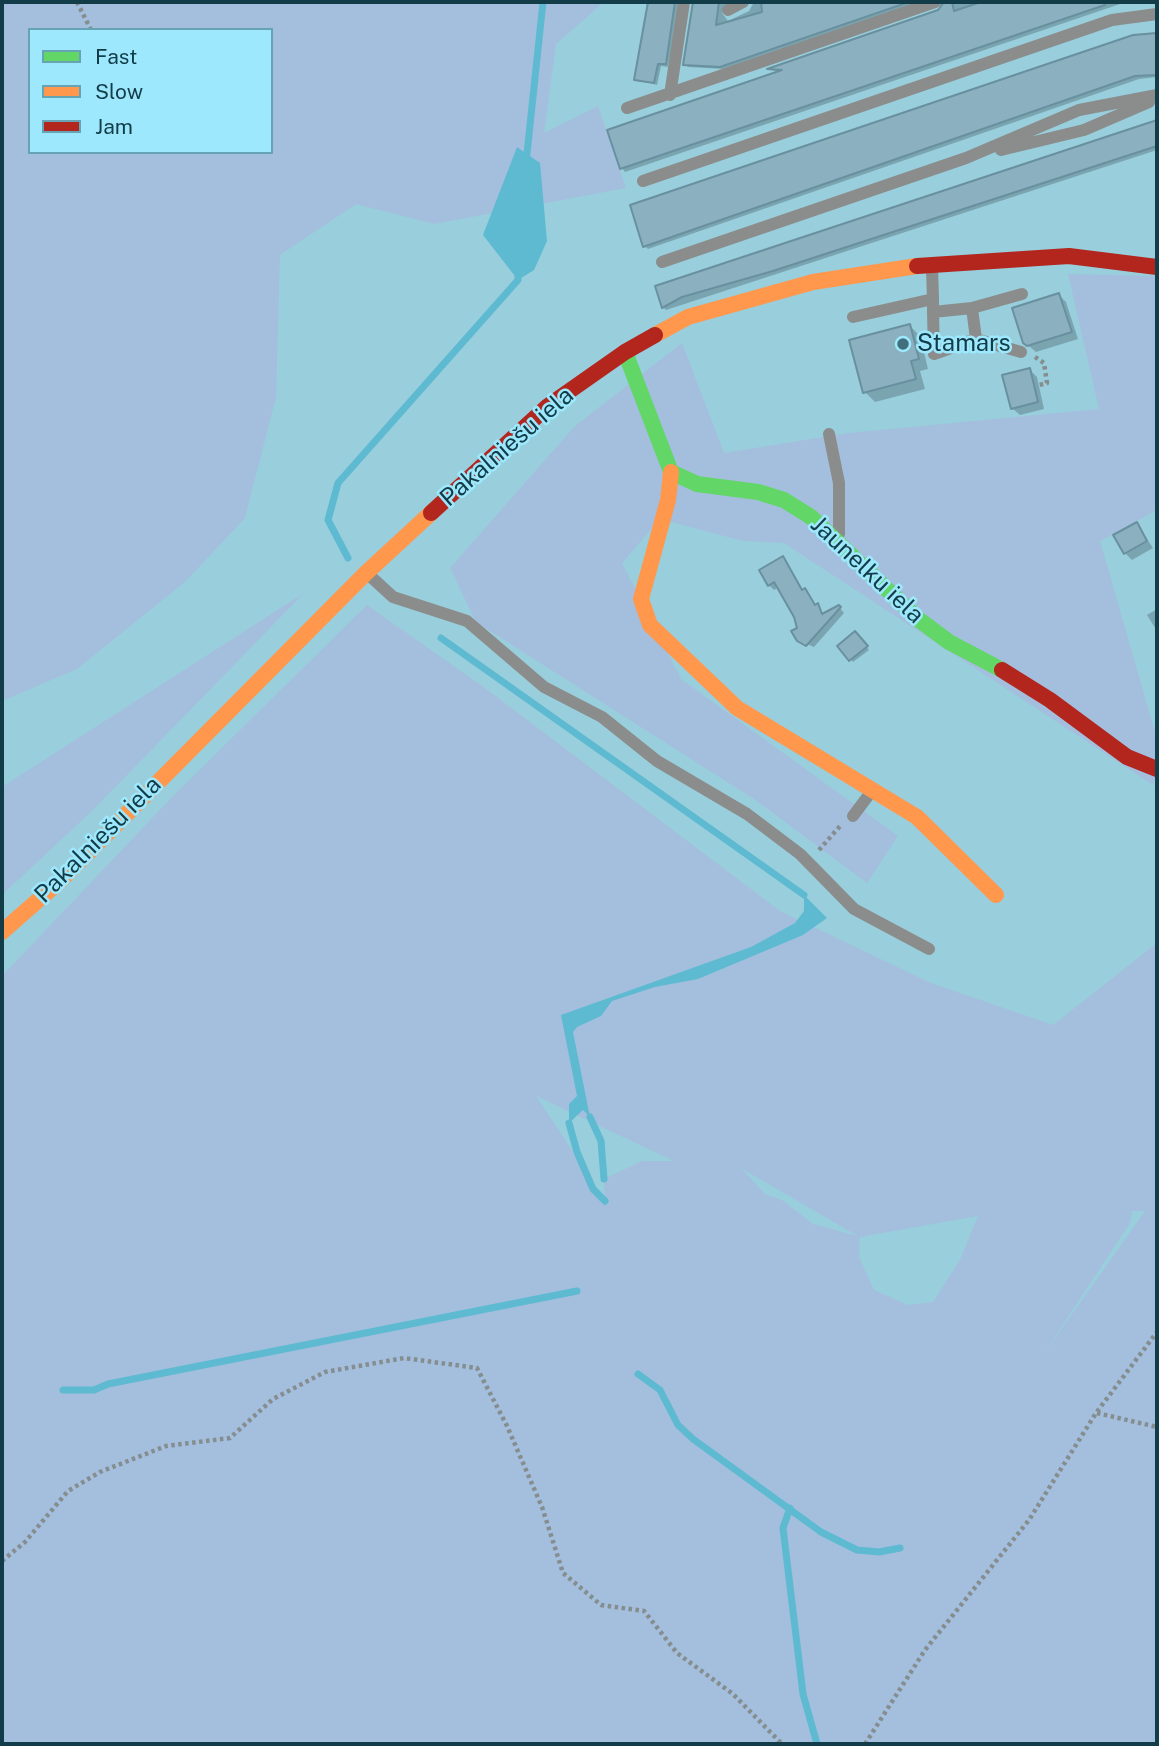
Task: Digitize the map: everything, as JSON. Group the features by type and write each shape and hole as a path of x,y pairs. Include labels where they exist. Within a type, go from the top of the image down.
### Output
{"street":[{"name":"Pakalniešu iela","path":"2,932 60,881 366,573 548,406 625,352 688,317 813,282 932,264 1069,256 1157,267"},
{"path":"625,352 671,472 668,500 640,598 650,625 677,654 737,708 917,817 996,895"},
{"name":"Jaunelku iela","path":"671,472 697,484 784,499 811,517 918,620 949,642 982,658 1050,700 1127,757 1157,769"}],"lane":[{"path":"670,95 684,2"},
{"path":"728,10 744,2"},
{"path":"627,108 935,2"},
{"path":"643,181 1112,20 1157,14"},
{"path":"966,158 1084,131 1157,97"},
{"path":"662,262 966,158 1079,110 1157,97"},
{"path":"932,264 934,354 976,339 1021,352"},
{"path":"853,317 933,305 972,308 1022,295"},
{"path":"972,308 976,339"},
{"path":"829,434 839,483 839,545"},
{"path":"366,573 393,597 467,621 544,687 602,717 657,761 747,814 808,863 854,909 929,948"},
{"path":"853,816 873,789"}],"path":[{"path":"77,2 90,28"},
{"path":"1039,385 1047,383 1040,358"},
{"path":"808,863 853,816"},
{"path":"865,1744 925,1650 1029,1520 1096,1413 1157,1332"},
{"path":"2,1561 26,1542 68,1491 100,1472 166,1446 230,1438 273,1399 326,1371 404,1358 477,1368 527,1472 564,1573 601,1605 644,1611 677,1653 733,1694 782,1744"},
{"path":"1096,1413 1157,1427"}],"shaded area":[{"path":"2,2 604,2 556,44 544,133 598,106 626,188 434,224 356,204 280,255 276,397 245,518 186,581 77,669 2,701"},
{"path":"517,147 540,163 547,241 534,270 518,280 483,235"},
{"path":"1068,274 1157,276 1157,510 1100,541 1157,739 1157,773 1153,785 784,543 743,541 660,519 622,563 681,679 898,836 867,883 757,801 476,622 450,568 575,426 682,343 724,453 848,433 1099,409"},
{"path":"304,593 93,810 2,895 2,787"},
{"path":"367,605 485,688 780,911 931,983 1053,1025 1157,943 1157,1744 2,1744 2,976 176,793","holes":["536,1096 674,1161 642,1161 604,1179 605,1200","741,1168 857,1236 813,1224 782,1200 765,1194","1132,1211 1145,1211 1041,1358 1130,1223","978,1216 960,1260 933,1302 908,1305 874,1290 859,1257 860,1237"]},
{"path":"804,895 827,918 803,935 698,979 655,987 612,1001 601,1016 577,1027 573,1032 590,1117 583,1110 569,1123 569,1104 577,1096 561,1015 751,947 795,923 804,911"}],"building":[{"path":"648,2 675,2 666,64 658,64 654,83 634,80"},
{"path":"693,2 719,2 716,25 762,12 761,2 909,2 720,67 683,65"},
{"path":"944,2 952,2 954,11 981,2 1104,2 1105,5 620,169 607,130 782,70 767,69 938,10"},
{"path":"1157,33 1157,75 1135,76 643,247 630,205 1133,35"},
{"path":"1157,120 1157,146 773,271 682,297 662,308 655,286"},
{"path":"1059,293 1072,332 1027,346 1023,343 1012,308"},
{"path":"910,324 919,359 911,361 916,379 863,393 849,340"},
{"path":"1030,368 1038,402 1011,409 1002,375"},
{"path":"1137,522 1147,541 1124,554 1113,535"},
{"path":"783,556 802,590 805,588 815,605 818,603 822,614 839,605 841,607 806,646 797,641 791,631 797,628 794,617 774,582 768,586 759,570"},
{"path":"855,631 868,646 849,661 837,646"}],"waterway":[{"path":"526,163 543,2"},
{"path":"348,558 328,520 338,483 518,280 518,273"},
{"path":"441,638 804,895"},
{"path":"590,1117 601,1141 604,1179"},
{"path":"569,1123 577,1152 593,1189 605,1201"},
{"path":"63,1390 94,1390 108,1384 577,1291"},
{"path":"638,1374 660,1390 678,1425 693,1439 821,1532 857,1550 879,1552 900,1548"},
{"path":"790,1508 783,1528 803,1694 817,1744"}],"traffic: fast":[{"path":"625,352 671,472 697,484 758,492 784,500 811,517 918,619 949,642 1002,670"}],"traffic: slow":[{"path":"655,335 688,317 813,282 917,266"},
{"path":"671,472 668,500 641,599 650,625 737,708 917,817 996,895"},
{"path":"2,932 60,881 366,573 431,513"}],"traffic: jam":[{"path":"917,266 1069,256 1157,267"},
{"path":"431,513 548,406 625,352 655,335"},
{"path":"1002,670 1050,700 1127,757 1157,769"}],"place":[{"name":"Stamars","path":"903,344"}]}
